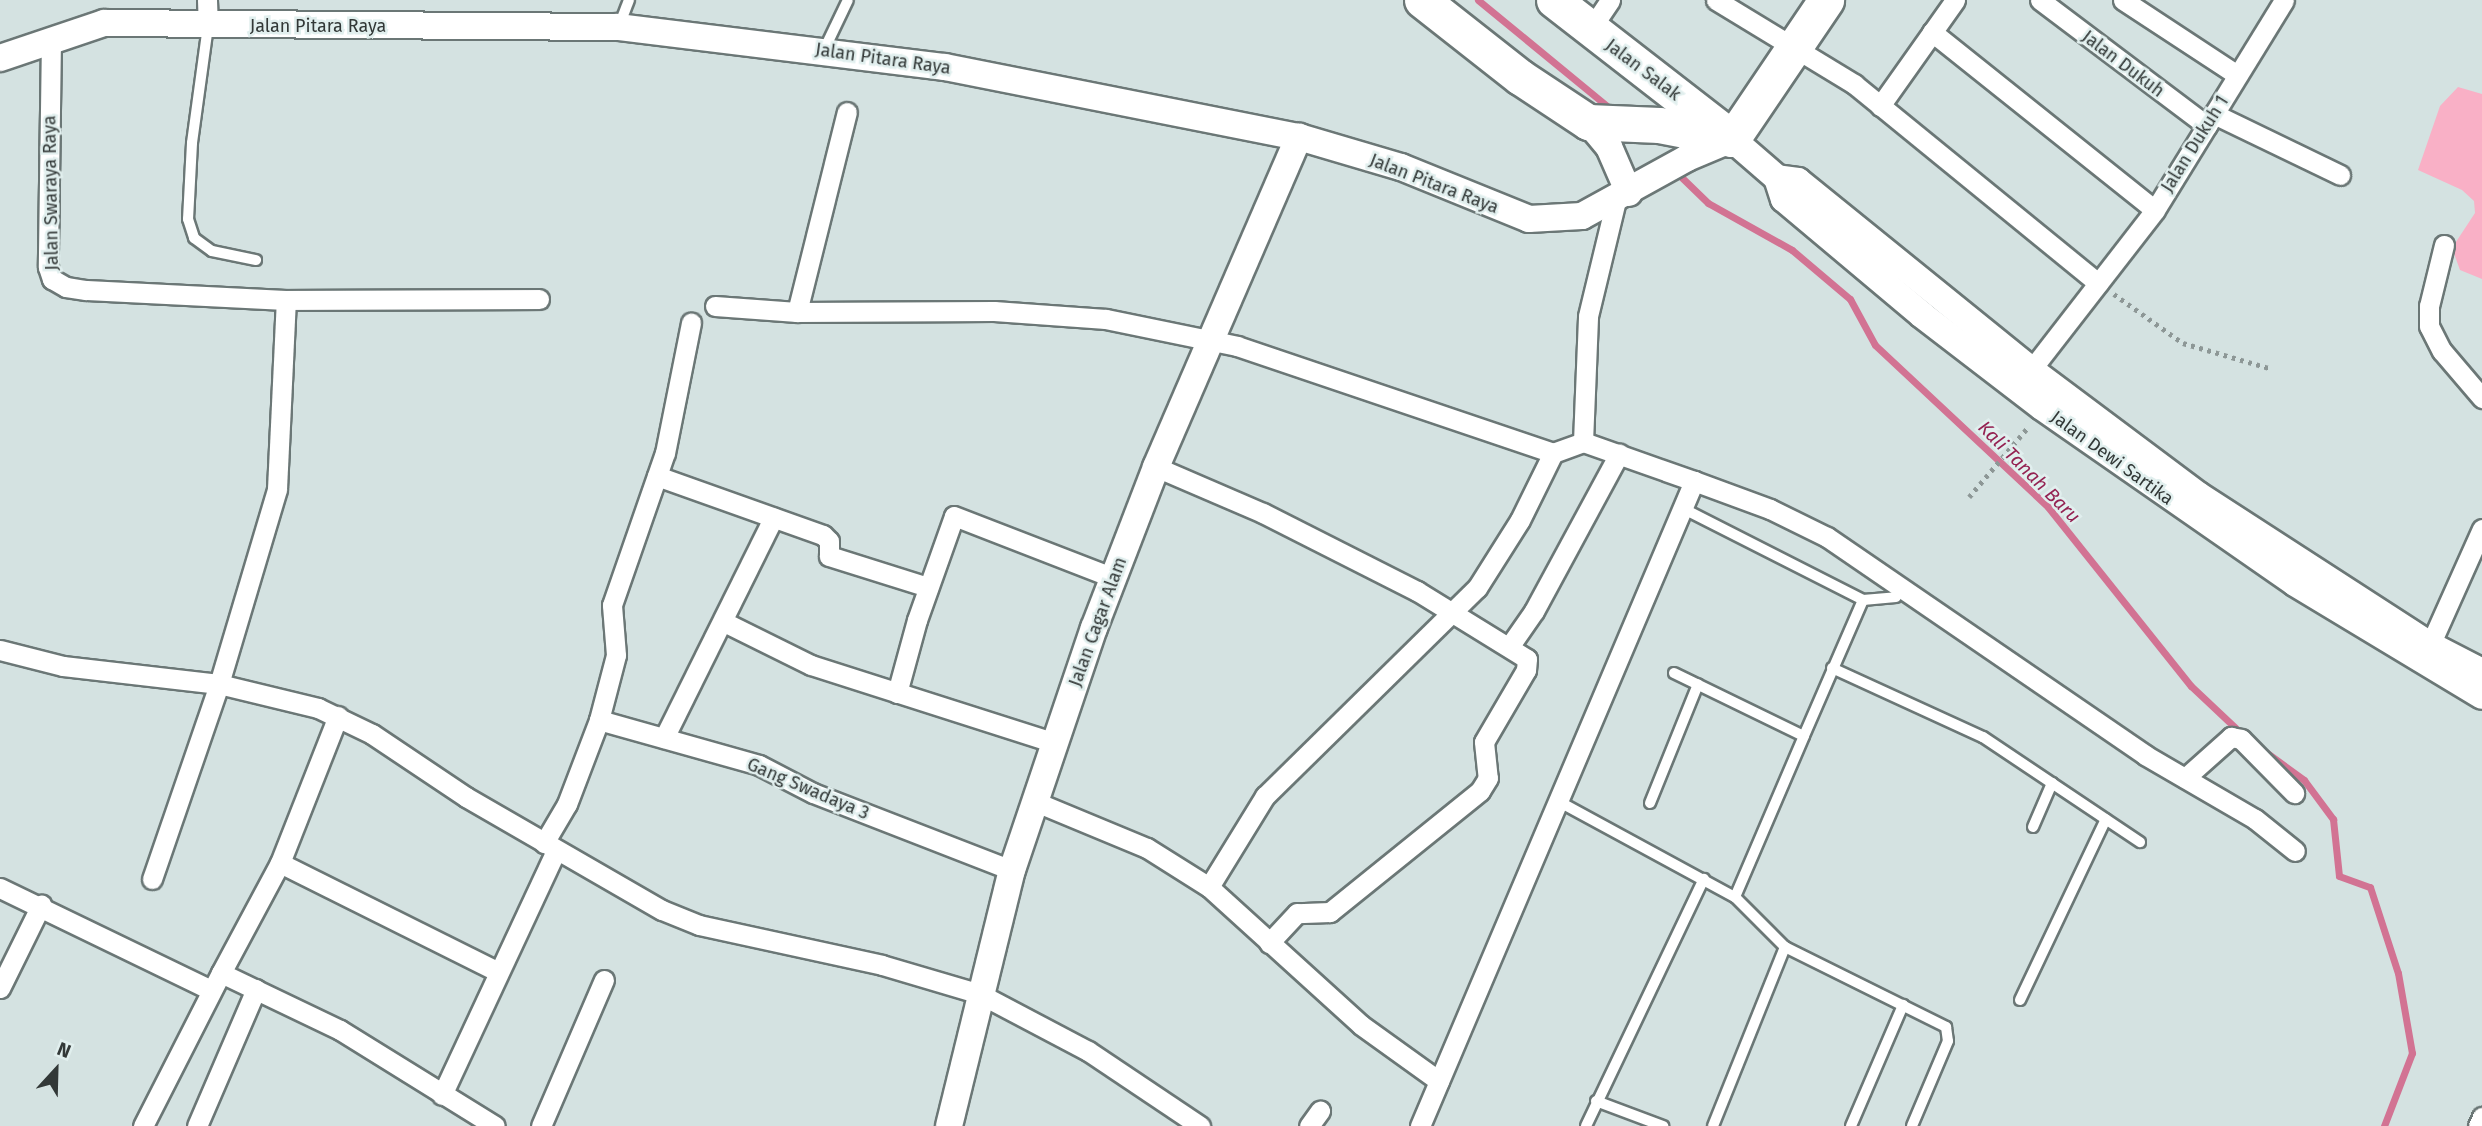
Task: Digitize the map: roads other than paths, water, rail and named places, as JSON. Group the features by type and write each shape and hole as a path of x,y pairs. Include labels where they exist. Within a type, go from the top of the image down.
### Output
{"highway":[{"path":"1422,0 1520,77 1588,122 1659,125 1732,139 1796,49 1826,0"},
{"name":"Jalan Salak","path":"1555,0 1732,139"}],"main road":[{"name":"Jalan Pitara Raya","path":"0,58 51,38 104,23 207,13 618,27 958,69 1299,137 1401,167 1529,219 1582,216 1687,158 1732,139"},
{"path":"1588,122 1609,147 1622,196"},
{"name":"Jalan Cagar Alam","path":"949,1126 1012,870 1055,743 1156,467 1299,137"},
{"name":"Jalan Dewi Sartika","path":"1732,139 1777,178 1784,199 1922,316 2042,407 2283,576 2425,653 2482,672"},
{"name":"Jalan Dewi Sartika","path":"1777,178 1798,181 2031,370 2198,495 2425,653 2482,696"}],"street":[{"path":"1591,30 1610,0"},
{"path":"1716,0 1834,70 2098,283"},
{"path":"1880,106 1955,0"},
{"name":"Jalan Dukuh","path":"2039,0 2211,120 2340,175"},
{"path":"2123,0 2237,75"},
{"name":"Jalan Dukuh 1","path":"2031,370 2155,210 2284,0"},
{"path":"1932,32 2155,210"},
{"name":"Jalan Swaraya Raya","path":"51,38 48,267 52,279 66,287 86,290 286,300"},
{"path":"797,312 847,112"},
{"path":"1583,442 1588,316 1622,196"},
{"path":"2444,245 2429,306 2429,326 2442,351 2482,398"},
{"path":"152,879 219,684 277,489 286,300 539,299"},
{"path":"715,306 797,312 1046,314 1106,319 1237,346 1553,453 1583,442 1619,454 1770,509 1827,537 2185,778 2255,819 2295,851"},
{"path":"442,1095 550,847 599,720 616,655 612,605 657,476 691,323"},
{"path":"1209,887 1265,796 1454,614 1496,561 1553,453"},
{"path":"1510,647 1540,600 1619,454"},
{"path":"1156,467 1263,513 1454,614 1510,647 1528,664 1484,742 1488,778 1480,792 1330,912 1297,913 1269,943"},
{"path":"657,476 827,537 829,556 928,587"},
{"path":"1420,1126 1693,481"},
{"path":"898,693 928,587 950,523 958,515 1114,578"},
{"path":"664,738 724,622 773,518"},
{"path":"2425,653 2482,529"},
{"path":"724,622 811,665 1055,743"},
{"path":"0,650 63,666 219,684 280,696 338,716 550,847 662,910 699,925 882,965 980,994 1088,1051 1200,1126"},
{"path":"143,1126 211,990 280,863 338,716"},
{"name":"Gang Swadaya 3","path":"599,720 759,765 813,793 1012,870"},
{"path":"2185,778 2231,737 2241,739 2294,793"},
{"path":"1036,802 1147,848 1209,887 1361,1025 1439,1081"},
{"path":"280,863 497,971"},
{"path":"0,888 41,905 211,990"},
{"path":"0,988 41,905"},
{"path":"221,973 340,1030 495,1126"},
{"path":"541,1126 604,980"},
{"path":"197,1126 256,989"},
{"path":"2478,1126 2482,1117"}],"lane":[{"path":"618,27 629,0"},
{"path":"823,51 848,0"},
{"path":"207,13 192,143 188,219 194,238 212,251 256,260"},
{"path":"1682,508 1863,600 1896,597"},
{"path":"1735,897 1863,600"},
{"path":"1832,668 1983,737 2140,842"},
{"path":"1674,673 1804,736"},
{"path":"1650,803 1698,684"},
{"path":"2033,827 2052,783"},
{"path":"1556,800 1735,897 1785,947 1942,1024 1949,1037 1912,1126"},
{"path":"2020,1000 2106,819"},
{"path":"1586,1126 1704,879"},
{"path":"1713,1126 1785,947"},
{"path":"1852,1126 1903,1005"},
{"path":"1596,1101 1663,1126"}],"waterway":[{"name":"Kali Tanah Baru","path":"1478,0 1606,105"},
{"name":"Kali Tanah Baru","path":"1675,171 1708,203 1792,250 1850,299 1875,345 2048,507 2191,686 2242,734"},
{"path":"2263,750 2304,780 2333,819 2339,876 2370,887 2398,973 2412,1053 2384,1126"}]}
